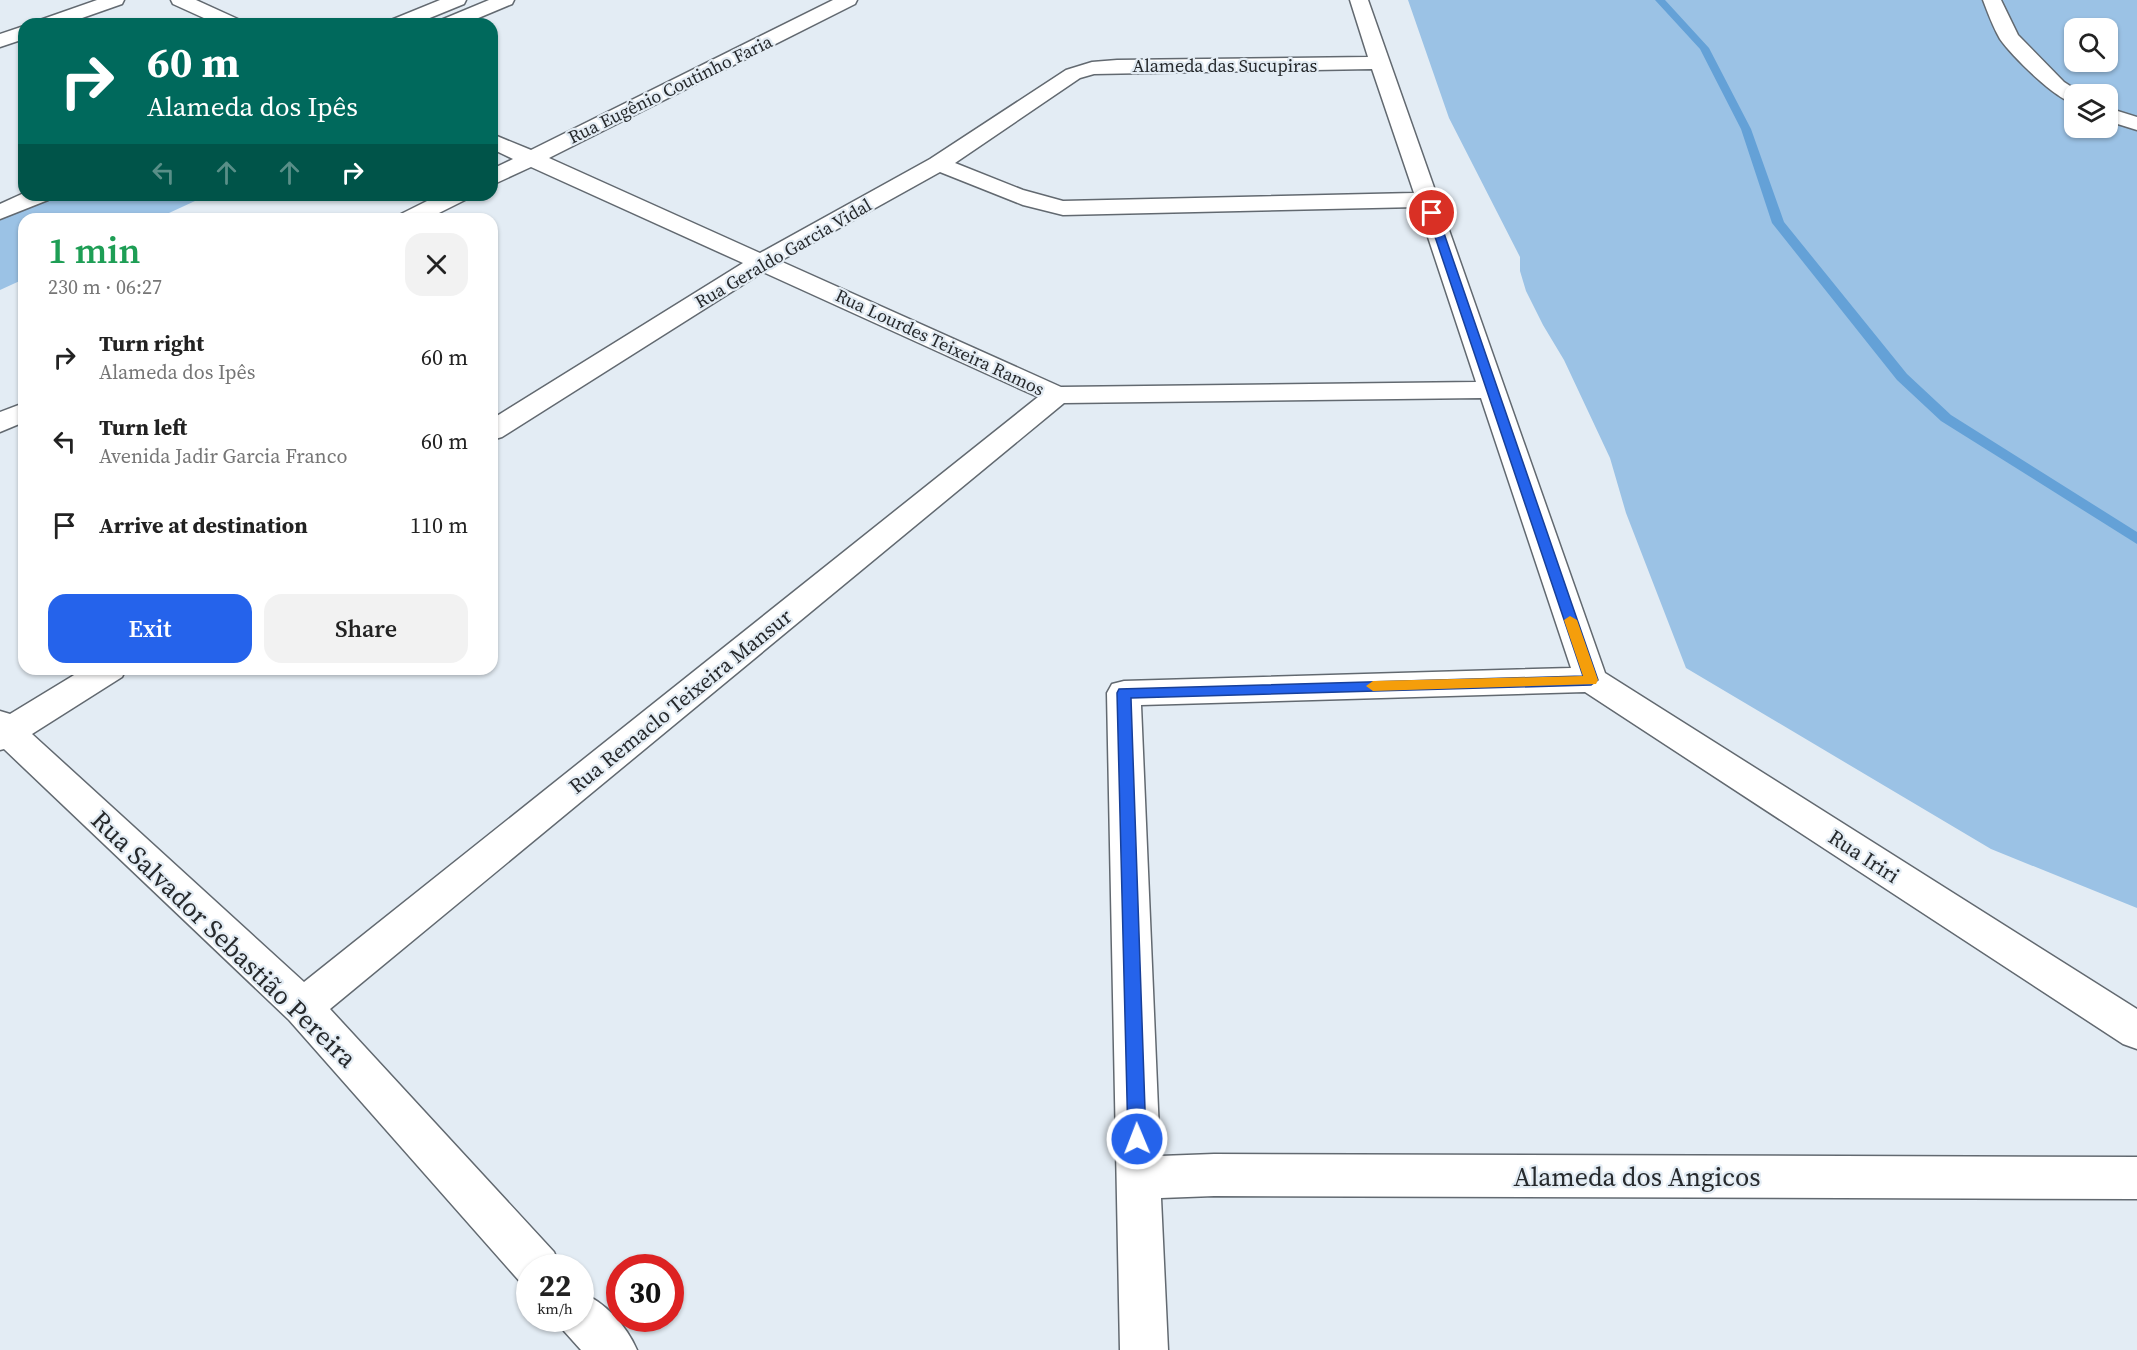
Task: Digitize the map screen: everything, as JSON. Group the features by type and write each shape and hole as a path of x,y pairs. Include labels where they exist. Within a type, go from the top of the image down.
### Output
{"street":[{"path":"64,18 115,0"},
{"path":"180,0 220,18"},
{"path":"413,18 457,0"},
{"path":"462,18 505,0"},
{"name":"Rua Eugênio Coutinho Faria","path":"498,175 848,0"},
{"path":"1143,1350 1124,693 1591,680 1359,0"},
{"path":"1992,0 2009,37 2064,91"},
{"path":"0,40 18,34"},
{"name":"Alameda das Sucupiras","path":"1073,74 1092,68 1117,66 1380,63"},
{"name":"Rua Geraldo Garcia Vidal","path":"498,426 763,261 938,164 1073,74"},
{"path":"2118,117 2137,124"},
{"name":"Rua Lourdes Teixeira Ramos","path":"498,144 763,261 1057,396 1492,390"},
{"path":"938,164 1036,204 1063,208 1427,200"},
{"path":"0,212 26,201"},
{"path":"421,213 445,201"},
{"name":"Rua Remaclo Teixeira Mansur","path":"303,1007 1057,396"},
{"path":"0,423 18,414"},
{"path":"3,731 100,675"},
{"name":"Rua Iriri","path":"1591,680 2137,1031"},
{"name":"Rua Salvador Sebastião Pereira","path":"3,731 303,1007 525,1254"},
{"name":"Alameda dos Angicos","path":"1138,1178 1238,1175 2137,1178"},
{"path":"594,1330 613,1350"}],"shaded area":[{"path":"1408,0 2137,0 2137,908 1991,849 1686,668 1626,513 1610,458 1564,360 1526,291 1520,271 1520,257 1449,118"},
{"path":"26,201 195,201 169,213 18,213 18,282 0,290 0,212"}],"waterway":[{"path":"1660,0 1704,48 1746,129 1778,223 1902,377 1946,418 2137,539"}],"slow traffic":[{"path":"1373,686 1591,680 1570,620"}],"route":[{"path":"1137,1139 1124,693 1591,680 1432,213"}]}
